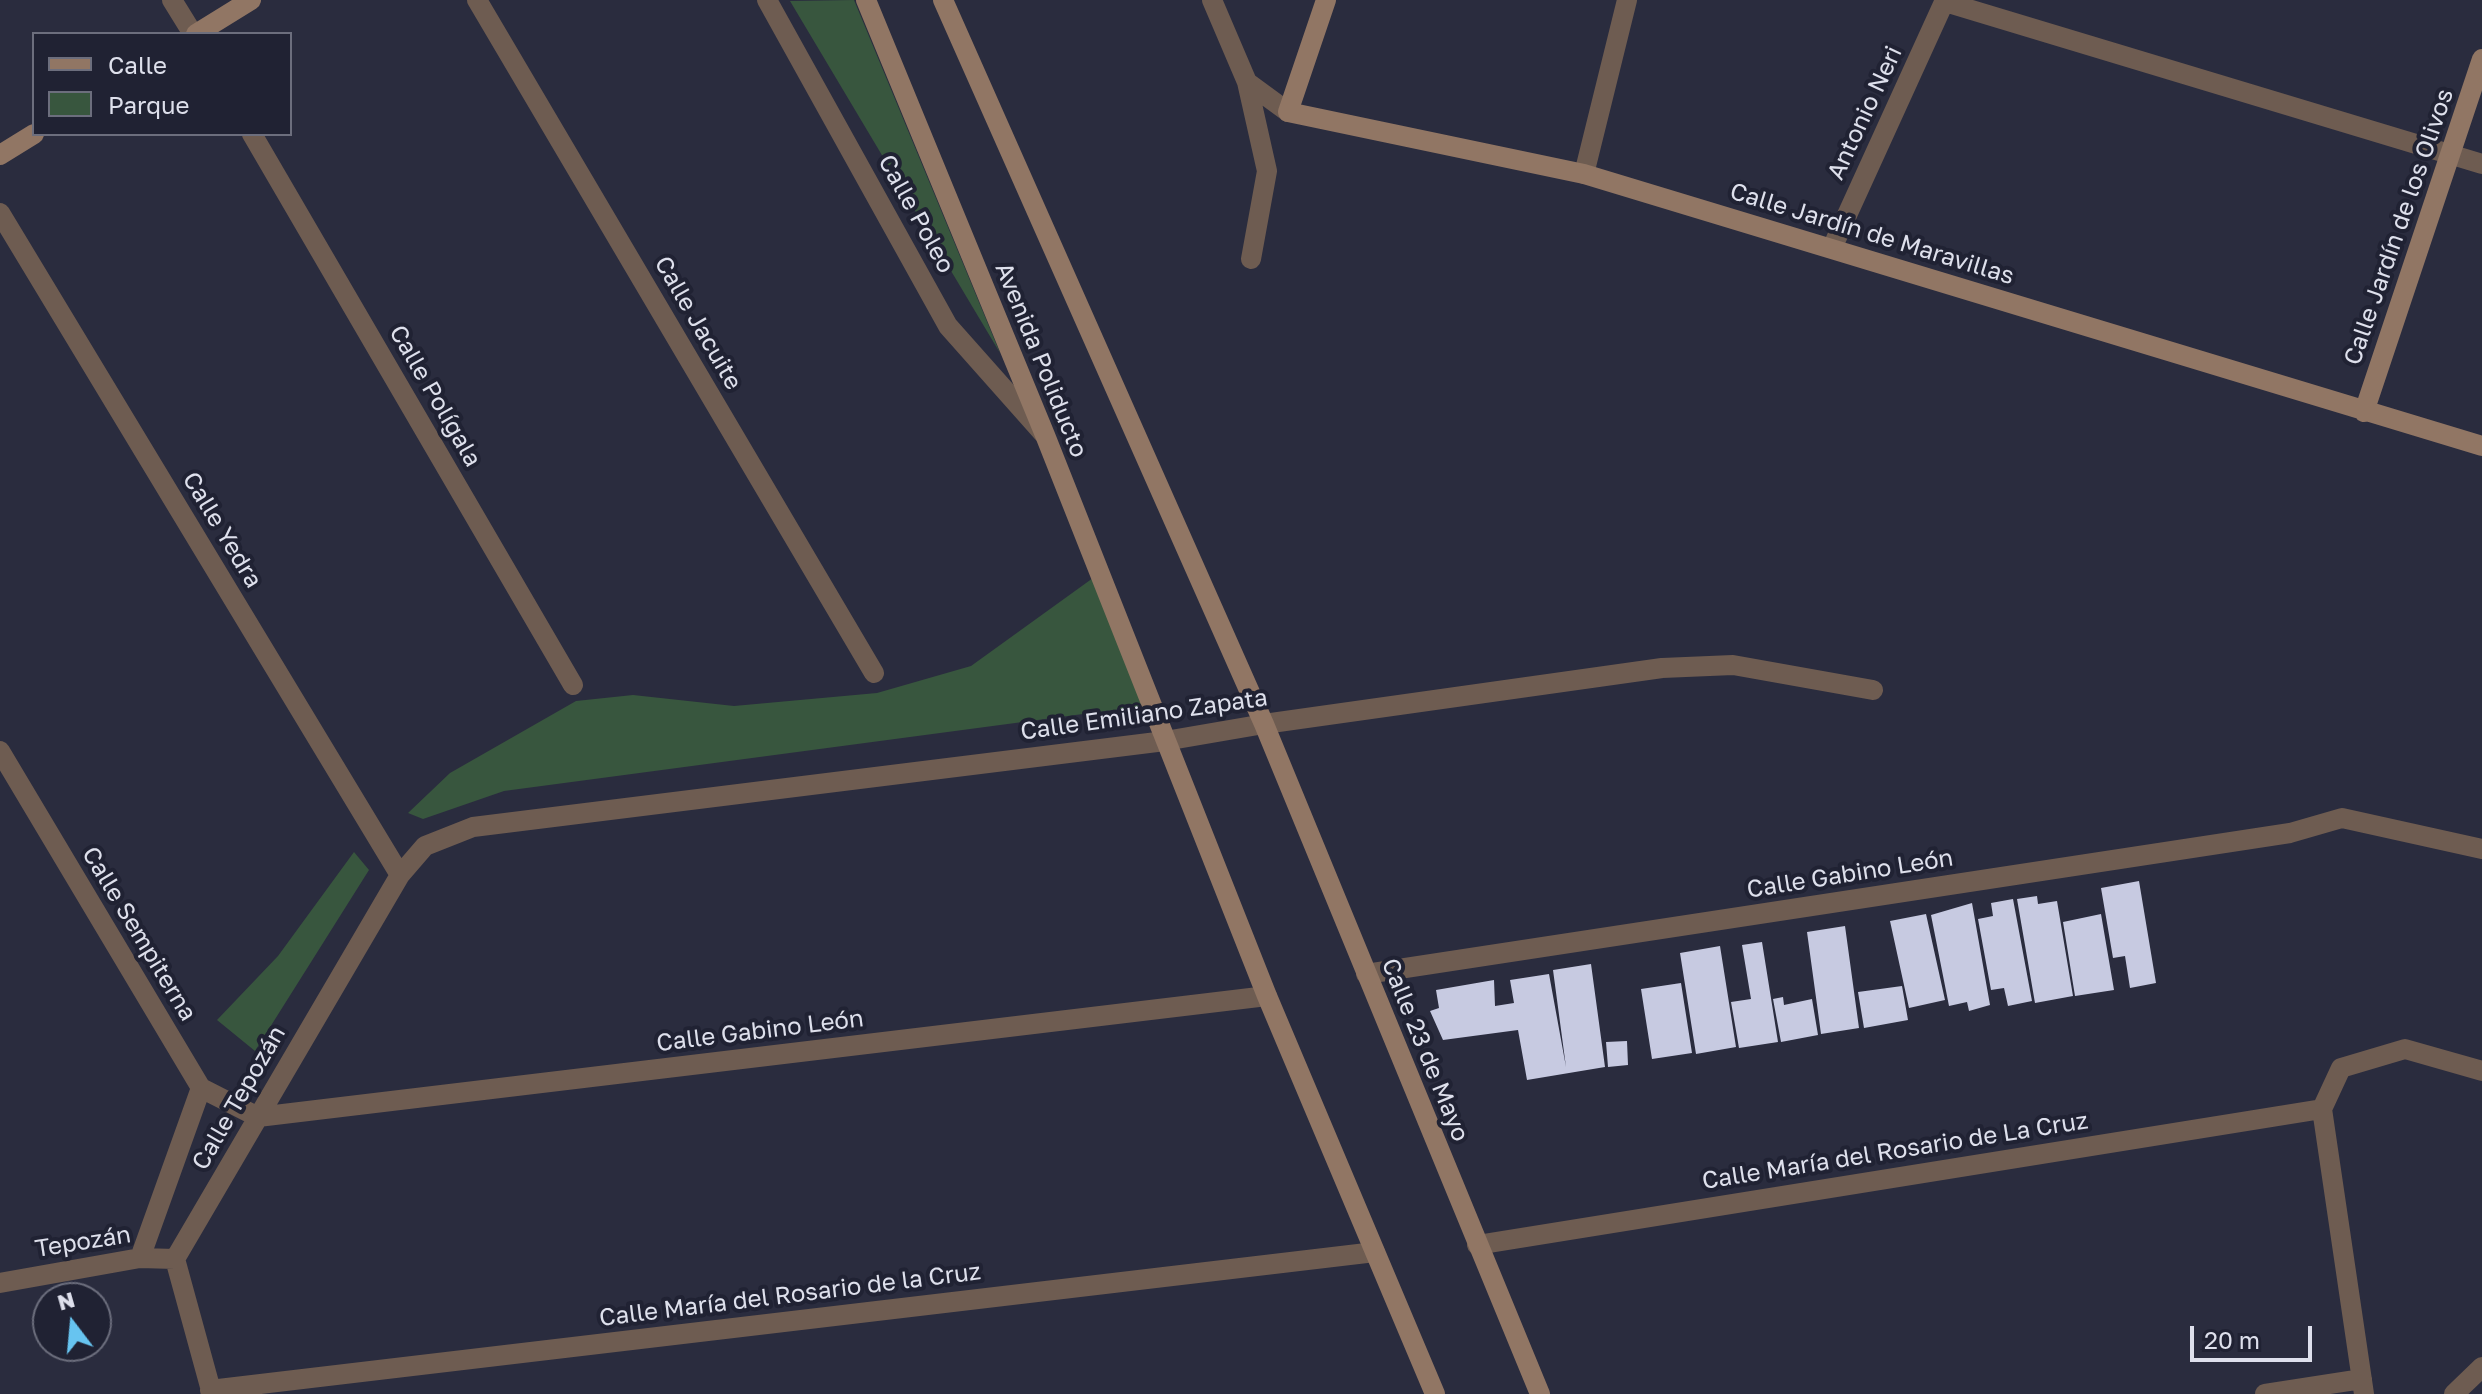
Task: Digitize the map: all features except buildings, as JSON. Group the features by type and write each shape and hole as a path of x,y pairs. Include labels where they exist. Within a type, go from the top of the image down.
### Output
{"street":[{"path":"172,0 194,32"},
{"path":"198,32 251,0"},
{"name":"Calle Jacuite","path":"477,0 874,673"},
{"name":"Calle Poleo","path":"767,0 948,326 1045,435"},
{"name":"Avenida Poliducto","path":"866,0 1045,435 1165,741"},
{"path":"943,0 1264,724"},
{"path":"1212,0 1247,82 1267,171 1251,259"},
{"path":"1288,112 1326,0"},
{"path":"1584,174 1627,0"},
{"path":"1945,1 2482,164"},
{"name":"Antonio Neri","path":"1832,248 1945,1"},
{"name":"Calle Jardín de los Olivos","path":"2364,412 2482,59"},
{"name":"Calle Jardín de Maravillas","path":"1247,82 1288,112 1584,174 2482,446"},
{"path":"0,155 32,135"},
{"name":"Calle Polígala","path":"253,136 573,685"},
{"name":"Calle Yedra","path":"0,213 400,875"},
{"name":"Calle Emiliano Zapata","path":"425,846 473,827 1165,741 1264,724 1662,668 1733,665 1873,690"},
{"name":"Calle 23 de Mayo","path":"1264,724 1540,1394"},
{"path":"1165,741 1267,996 1435,1394"},
{"name":"Calle Sempiterna","path":"0,751 201,1088"},
{"name":"Calle Gabino León","path":"1366,974 2290,833 2342,818 2482,849"},
{"name":"Calle Tepozán","path":"175,1259 400,875 425,846"},
{"name":"Calle Gabino León","path":"258,1117 1267,996"},
{"path":"2265,1394 2363,1386 2322,1109 2341,1068 2405,1049 2482,1071"},
{"path":"201,1088 258,1117"},
{"name":"Calle Tepozán","path":"140,1258 201,1088"},
{"name":"Calle María del Rosario de La Cruz","path":"1477,1245 2322,1109"},
{"name":"Calle María del Rosario de la Cruz","path":"211,1392 1375,1252"},
{"name":"Tepozán","path":"0,1283 140,1258 175,1259"},
{"path":"175,1259 211,1392"},
{"path":"2454,1394 2482,1367"}],"green space":[{"path":"854,0 1000,353 790,1"},
{"path":"1093,578 1143,706 504,791 423,819 408,813 450,773 576,701 633,695 734,706 877,693 971,666"},
{"path":"354,852 369,870 255,1051 217,1020 278,956"}]}
